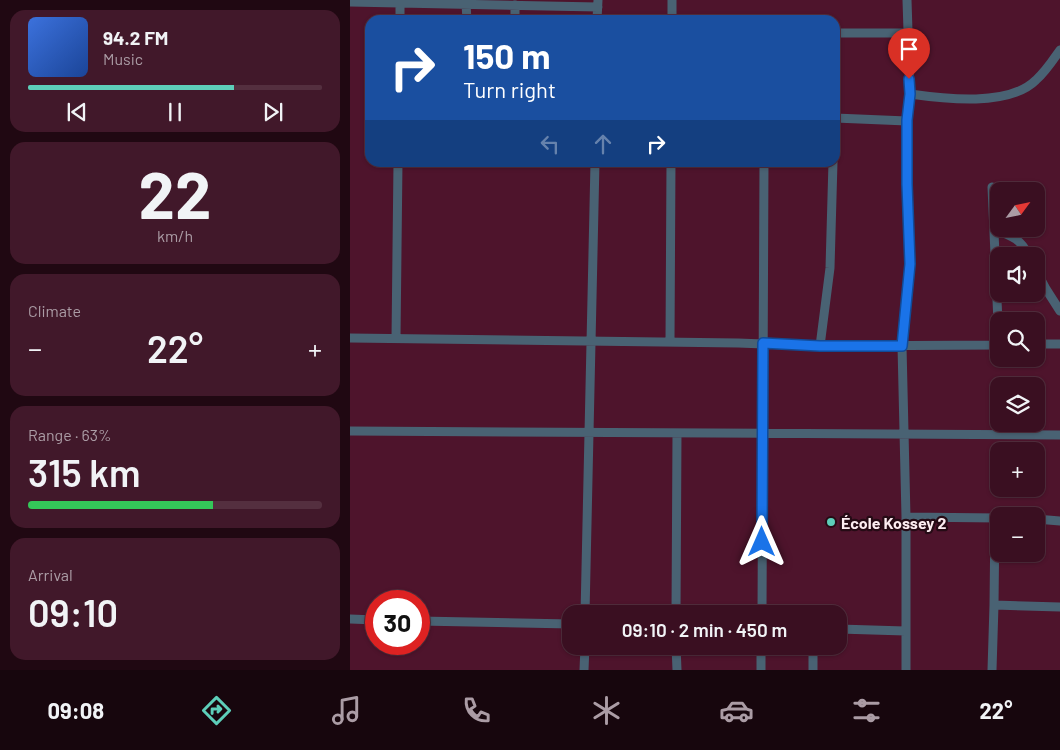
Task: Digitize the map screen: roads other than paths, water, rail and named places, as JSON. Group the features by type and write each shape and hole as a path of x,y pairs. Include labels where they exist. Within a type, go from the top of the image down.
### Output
{"street":[{"path":"672,0 672,15"},
{"path":"906,670 906,517 902,346 910,264 907,184 907,120 910,94 907,0"},
{"path":"350,2 515,5 598,4"},
{"path":"400,4 400,15"},
{"path":"466,4 467,15"},
{"path":"515,5 515,15"},
{"path":"840,33 907,33"},
{"path":"910,94 979,99 1011,94 1036,81 1060,50"},
{"path":"840,118 907,120"},
{"path":"396,338 398,167"},
{"path":"585,605 595,167"},
{"path":"670,342 671,167"},
{"path":"762,605 764,167"},
{"path":"820,346 830,268 833,167"},
{"path":"994,238 998,312"},
{"path":"1014,238 1024,247"},
{"path":"1045,287 1060,311"},
{"path":"350,338 763,343 820,346 990,345"},
{"path":"1045,344 1060,344"},
{"path":"350,431 1060,435"},
{"path":"676,605 677,433"},
{"path":"906,517 990,518"},
{"path":"1045,519 1060,520"},
{"path":"992,670 995,562"},
{"path":"994,605 1060,607"},
{"path":"350,619 365,620"},
{"path":"430,620 562,624"},
{"path":"847,629 906,631"},
{"path":"584,670 585,655"},
{"path":"676,655 677,670"},
{"path":"761,655 761,670"},
{"path":"813,655 813,670"}],"place":[{"name":"École Kossey 2","path":"831,522"}]}
